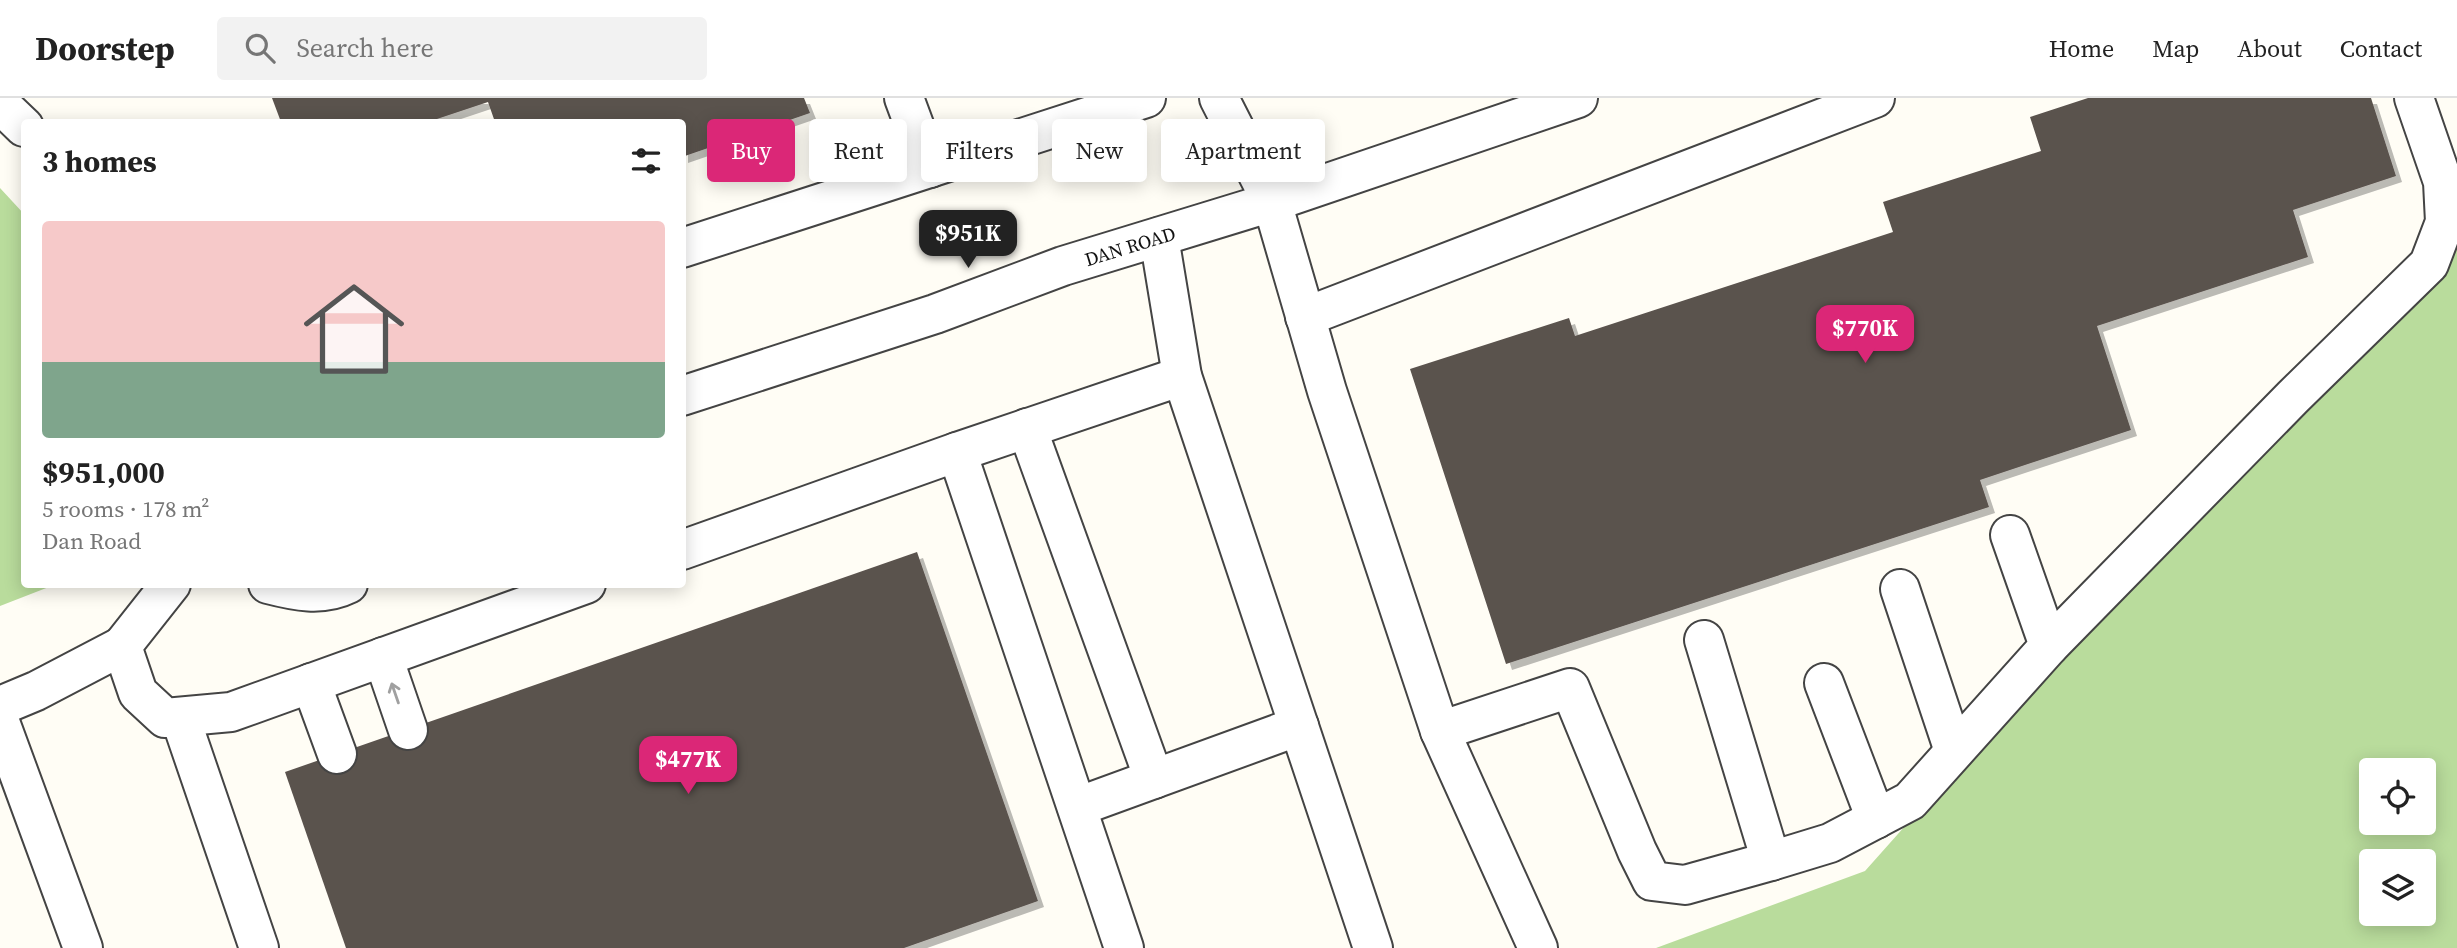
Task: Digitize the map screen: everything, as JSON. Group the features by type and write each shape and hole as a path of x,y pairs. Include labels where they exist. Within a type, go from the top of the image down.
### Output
{"street":[{"path":"904,98 921,144"},
{"path":"1038,133 1146,98"},
{"path":"1219,98 1272,202 1336,418 1440,731 1538,948"},
{"name":"DAN ROAD","path":"686,395 934,314 1063,266 1272,202 1578,98"},
{"path":"1306,317 1875,98"},
{"path":"1440,731 1570,688 1652,881 1685,885 1830,843 1910,801 2049,646 2293,397 2429,264 2445,222 2443,182 2414,98"},
{"path":"0,104 21,124"},
{"path":"686,247 921,171"},
{"path":"1159,237 1182,376 1373,948"},
{"path":"686,549 957,452 1182,376"},
{"path":"1027,428 1154,779"},
{"path":"957,452 1124,948"},
{"path":"2010,535 2049,646"},
{"path":"0,706 36,691 122,646 168,588"},
{"path":"283,588 302,593 341,588"},
{"path":"122,646 138,694 165,718 230,712 575,588"},
{"path":"1900,589 1954,751"},
{"path":"1704,640 1771,861"},
{"path":"383,657 408,730"},
{"path":"311,683 337,754"},
{"path":"1824,683 1875,819"},
{"path":"180,717 259,948"},
{"path":"0,722 83,948"},
{"path":"1077,807 1299,726"}],"green space":[{"path":"0,188 21,211 21,588 46,588 0,606"},
{"path":"2457,206 2457,948 1656,948 1865,871"}],"building":[{"path":"272,98 804,98 810,113 793,119 707,119 707,148 686,156 686,119 494,119 488,102 437,119 280,119"},
{"path":"2088,98 2371,98 2396,176 2293,210 2308,257 2097,326 2131,430 1980,480 1989,507 1506,664 1410,369 1569,318 1575,336 1893,232 1883,202 2041,151 2030,117"},
{"path":"917,552 1038,901 904,948 346,948 285,772"}]}
